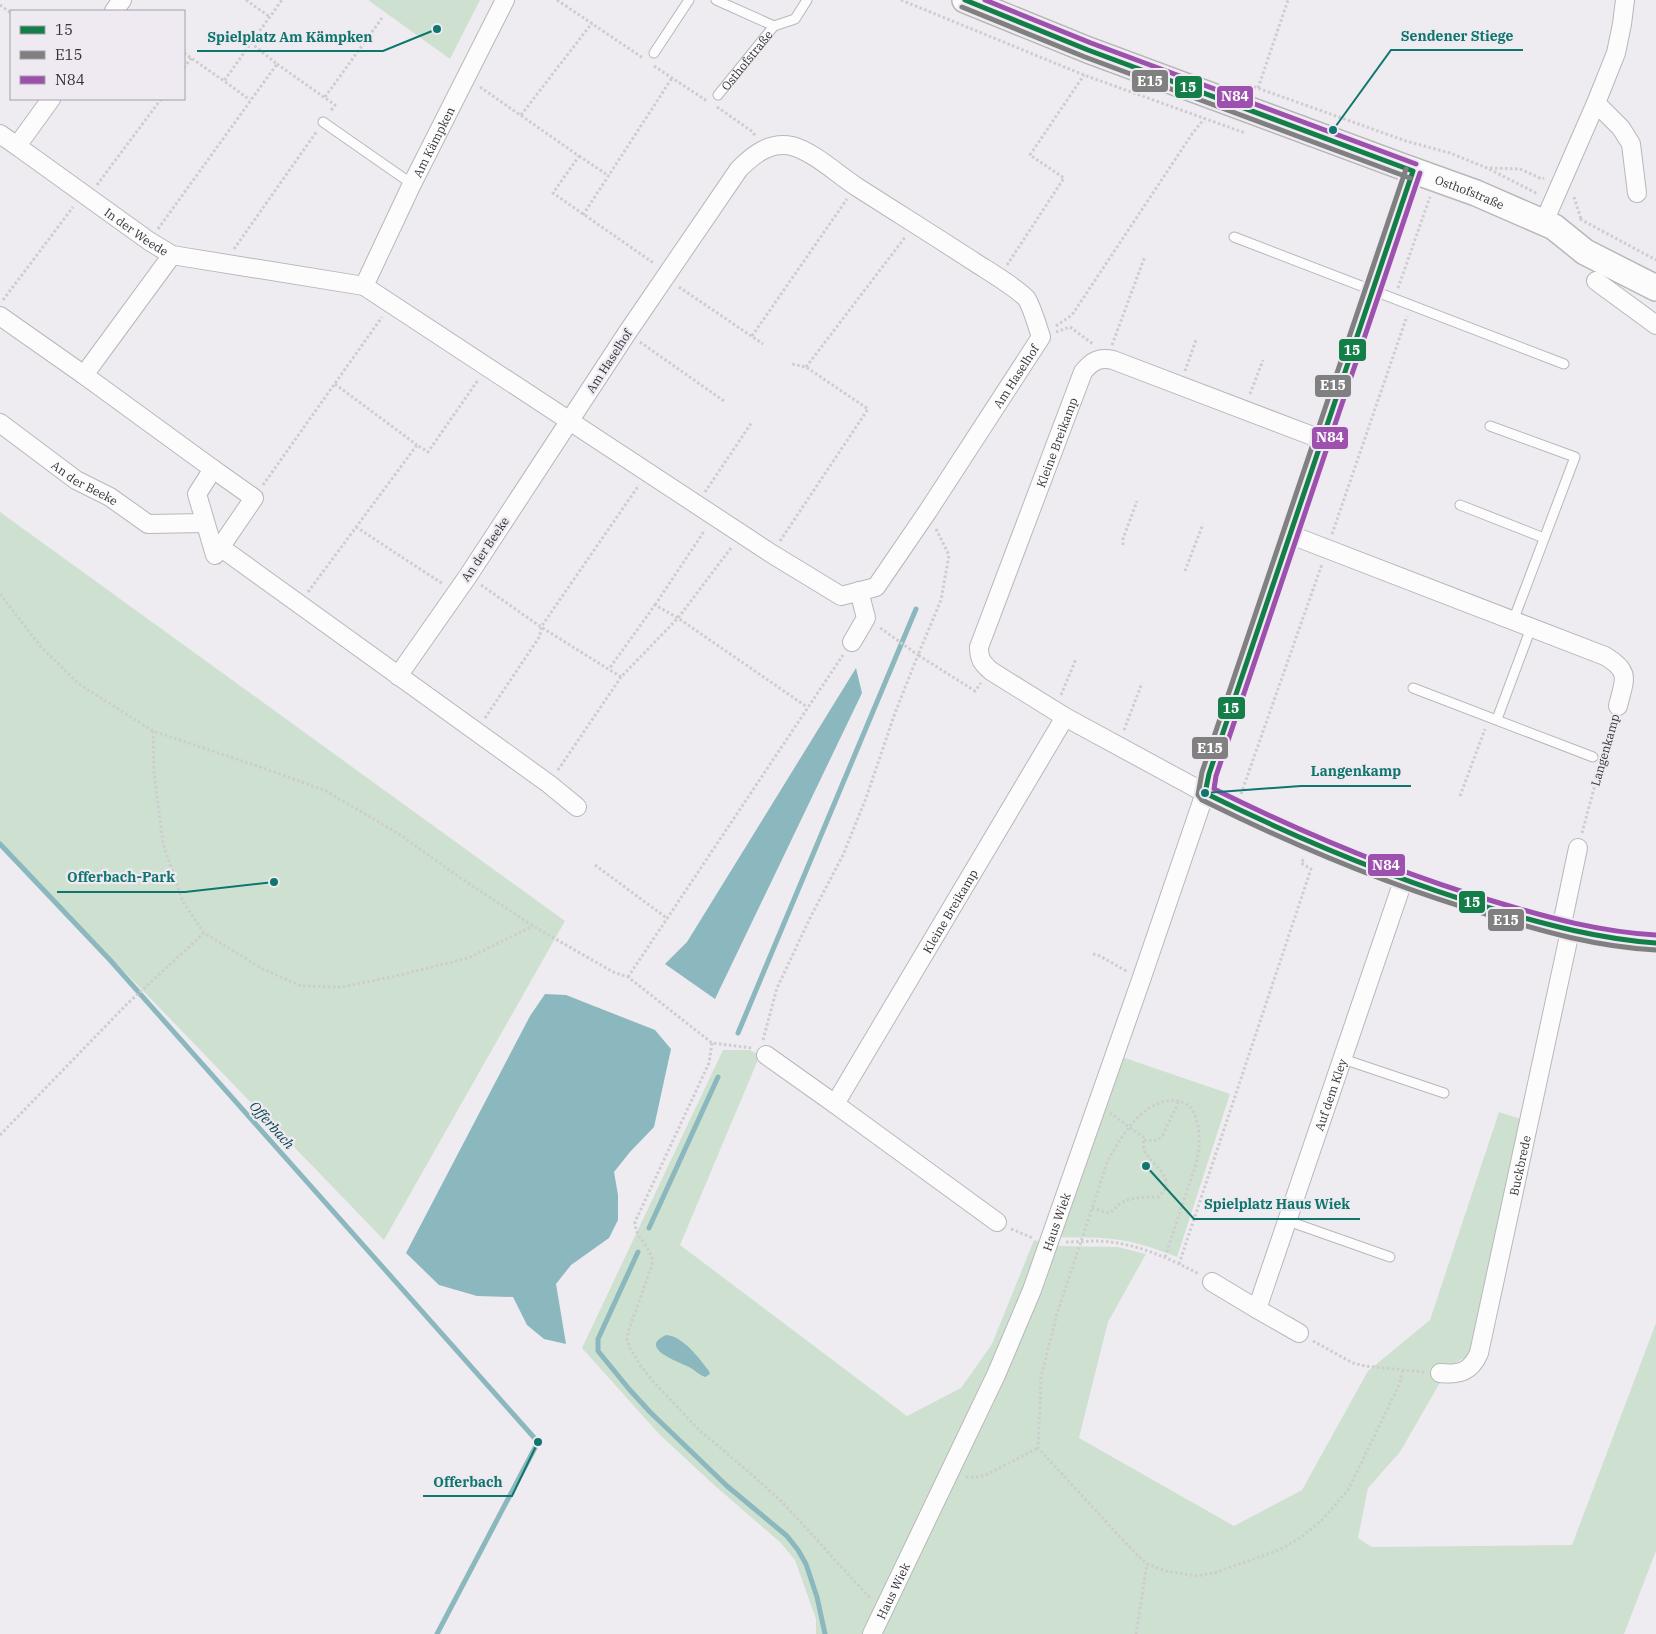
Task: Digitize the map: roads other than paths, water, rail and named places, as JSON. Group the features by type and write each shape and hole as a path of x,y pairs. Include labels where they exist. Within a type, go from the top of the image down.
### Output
{"street":[{"name":"Am Kämpken","path":"364,286 412,184 505,0"},
{"name":"Osthofstraße","path":"965,0 1088,50 1213,97 1413,171 1550,217 1653,263"},
{"path":"1550,217 1616,53 1625,0"},
{"path":"17,146 50,100"},
{"path":"1596,104 1622,128 1631,144 1637,193"},
{"name":"In der Weede","path":"0,134 149,241 172,255 223,265 364,286"},
{"name":"Am Haselhof","path":"364,286 772,554 841,596 876,587 928,511 1041,337 1027,299 916,223 856,186 807,152 791,146 777,145 764,149 750,157 739,169 627,333 571,421"},
{"path":"1413,171 1209,774 1206,793 1311,844 1403,881 1565,930 1606,938 1656,943"},
{"name":"Osthofstraße","path":"1550,217 1585,252 1656,288"},
{"path":"84,376 172,255"},
{"path":"1596,281 1656,326"},
{"path":"0,316 254,498 215,555 197,494 213,469"},
{"name":"Kleine Breikamp","path":"1206,793 1060,714 991,671 979,658 980,647 1084,372 1095,360 1106,359 1323,440"},
{"name":"An der Beeke","path":"398,676 468,576 571,421"},
{"name":"An der Beeke","path":"0,423 76,480 110,497 148,524 204,523"},
{"name":"Langenkamp","path":"1291,535 1605,656 1620,666 1624,678 1618,706"},
{"path":"220,547 577,806"},
{"path":"852,642 866,618 859,591"},
{"name":"Kleine Breikamp","path":"835,1104 1060,714"},
{"name":"Haus Wiek","path":"872,1634 996,1375 1032,1290 1206,793"},
{"path":"1565,930 1578,848"},
{"name":"Auf dem Kley","path":"1257,1309 1403,881"},
{"name":"Buckbrede","path":"1440,1373 1453,1375 1463,1371 1471,1366 1479,1353 1565,930"},
{"path":"761,1049 996,1222"},
{"path":"1212,1282 1299,1334"}],"lane":[{"path":"654,53 689,0"},
{"name":"Osthofstraße","path":"716,0 774,26"},
{"name":"Osthofstraße","path":"718,95 774,26 795,19 807,0"},
{"path":"323,122 412,184"},
{"path":"1234,237 1564,364"},
{"path":"1490,426 1575,457 1513,621"},
{"path":"1460,505 1544,538"},
{"path":"1493,718 1531,628"},
{"name":"Langenkamp","path":"1413,688 1597,758"},
{"path":"1343,1059 1444,1093"},
{"path":"1288,1221 1390,1257"}],"water":[{"path":"856,668 862,693 715,999 665,964 687,942"},
{"path":"545,994 566,995 655,1030 671,1049 654,1127 614,1172 618,1195 618,1220 609,1238 571,1265 556,1284 566,1344 544,1339 527,1325 513,1297 477,1296 439,1285 406,1253 530,1016"},
{"path":"666,1335 678,1339 690,1348 710,1374 705,1377 658,1350 656,1345 658,1340"}],"waterway":[{"path":"738,1033 916,609"},
{"name":"Offerbach","path":"0,844 110,960 538,1442 437,1634"},
{"path":"649,1228 718,1077"},
{"path":"638,1252 598,1339 598,1351 650,1412 727,1486 787,1536 806,1564 817,1597 825,1634"}],"place":[{"name":"Spielplatz Am Kämpken","path":"437,29"},
{"name":"Sendener Stiege","path":"1333,130"},
{"name":"Langenkamp","path":"1205,793"},
{"name":"Offerbach-Park","path":"274,882"},
{"name":"Spielplatz Haus Wiek","path":"1146,1166"},
{"name":"Offerbach","path":"538,1442"}]}
